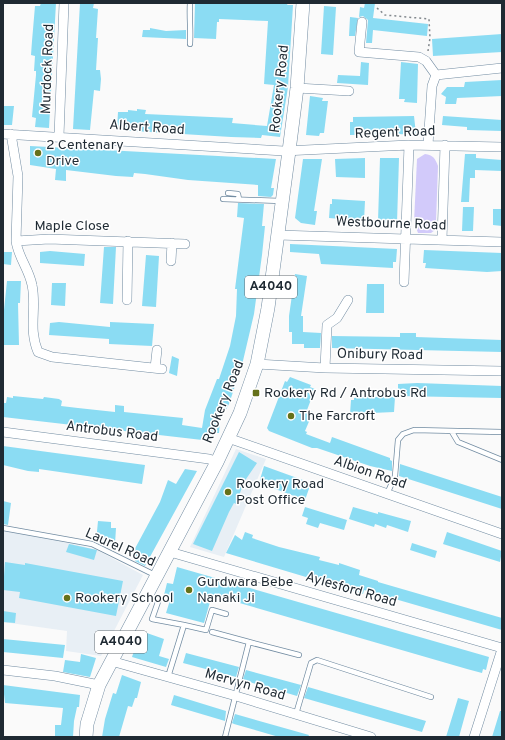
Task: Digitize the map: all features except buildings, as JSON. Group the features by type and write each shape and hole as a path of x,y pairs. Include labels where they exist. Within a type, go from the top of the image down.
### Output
{"main road":[{"name":"Rookery Road","path":"86,737 87,724 99,685 217,462 240,413 257,364 268,308 283,202 297,88 303,3"}],"street":[{"name":"Murdock Road","path":"59,136 64,3"},
{"path":"362,22 359,52 419,57 426,61 436,75"},
{"path":"436,75 502,68"},
{"path":"428,145 432,86 436,75"},
{"path":"297,88 349,91"},
{"name":"Albert Road","path":"7,134 289,151"},
{"path":"7,134 18,176 17,251 32,284 33,340 38,352 52,357 159,369 157,350"},
{"path":"404,282 407,238 409,145"},
{"name":"Regent Road","path":"289,151 409,145 502,147"},
{"path":"442,240 445,145"},
{"name":"Westbourne Road","path":"278,235 502,242"},
{"name":"Maple Close","path":"16,241 49,239 128,240 186,244"},
{"name":"Maple Close","path":"127,300 128,240"},
{"path":"171,261 172,243"},
{"path":"325,368 327,325 337,318 348,300"},
{"name":"Onibury Road","path":"257,364 325,368 502,371"},
{"name":"Antrobus Road","path":"3,432 201,458 217,462"},
{"name":"Albion Road","path":"228,438 502,534"},
{"name":"Aylesford Road","path":"170,552 502,648 474,737"},
{"name":"Mervyn Road","path":"111,662 236,696 371,737"},
{"path":"3,670 55,676 99,685"}],"lane":[{"path":"190,3 188,20 191,27 190,44"},
{"path":"228,193 238,194 239,199"},
{"path":"223,199 283,202"},
{"path":"387,494 395,476 398,440 403,434 414,430 502,432"},
{"path":"452,432 458,442 502,460"},
{"name":"Laurel Road","path":"3,528 92,544 156,576"},
{"path":"159,599 152,619 206,630 212,610 226,614"},
{"path":"168,677 184,625"},
{"path":"212,632 299,655"},
{"path":"225,737 249,642"},
{"path":"296,714 311,663 317,660 431,697"}],"path":[{"path":"377,8 385,15 428,18 430,38 426,61"}],"shaded area":[{"path":"425,154 433,157 438,166 436,222 435,230 431,233 418,233 414,222 417,159"},
{"path":"236,449 266,459 224,557 190,547"},
{"name":"Rookery School","path":"3,531 52,539 97,550 143,575 101,656 66,651 67,631 3,622"}],"place":[{"name":"2 Centenary Drive","path":"38,153"},
{"name":"Rookery Rd / Antrobus Rd","path":"256,393"},
{"name":"The Farcroft","path":"291,416"},
{"name":"Rookery Road Post Office","path":"228,492"},
{"name":"Gurdwara Bebe Nanaki Ji","path":"189,590"},
{"name":"Rookery School","path":"67,598"}]}
